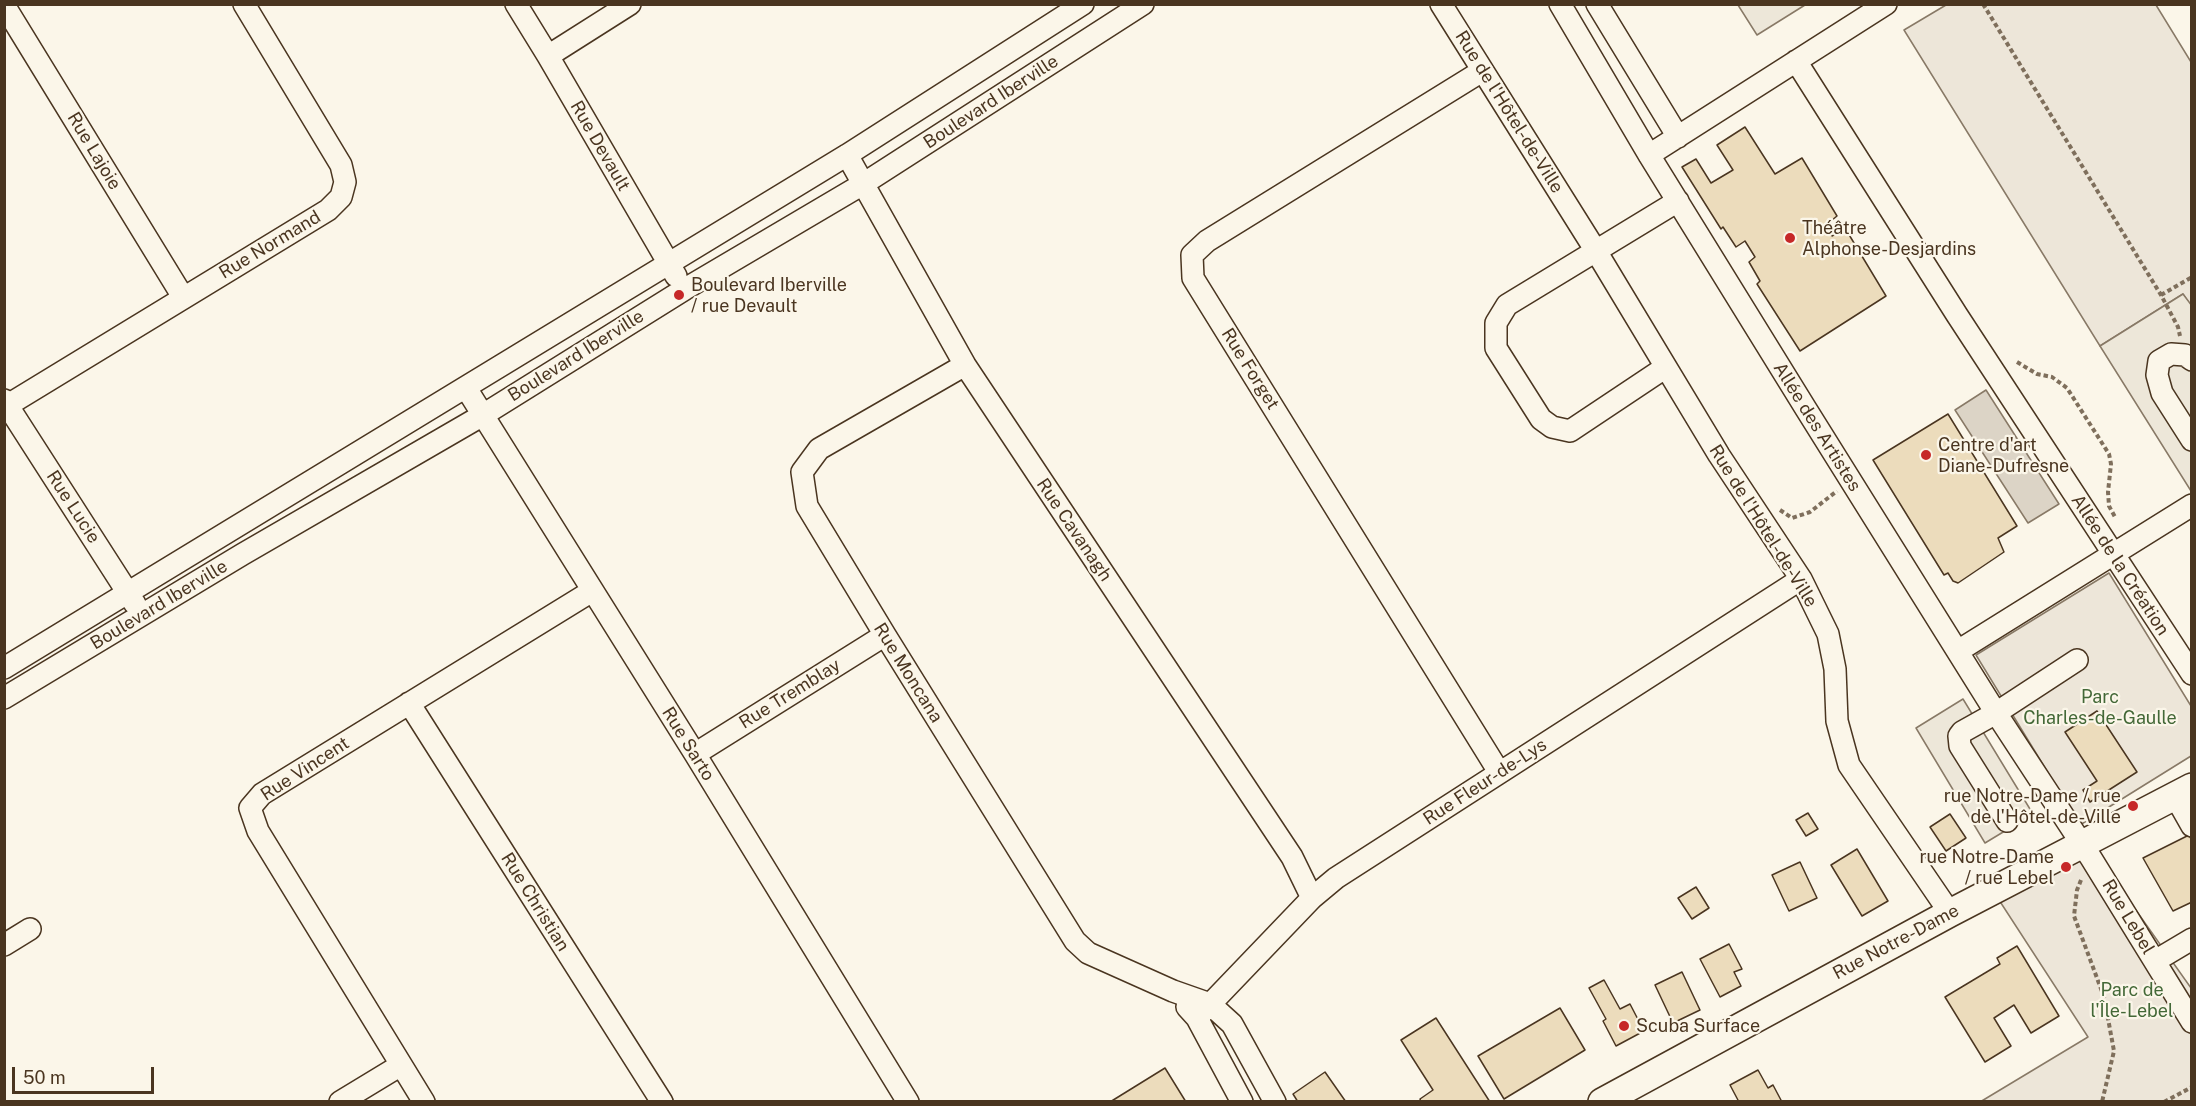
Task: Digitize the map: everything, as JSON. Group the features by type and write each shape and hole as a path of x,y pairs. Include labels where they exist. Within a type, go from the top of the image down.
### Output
{"main road":[{"name":"Rue Notre-Dame","path":"1602,1101 1950,913 2086,851 2183,791"}],"street":[{"name":"Rue Normand","path":"6,403 328,210 341,196 345,182 341,165 244,4"},
{"name":"Rue Devault","path":"516,4 668,264 685,289"},
{"path":"548,56 630,4"},
{"name":"Boulevard Iberville","path":"4,668 847,155 1083,4"},
{"name":"Boulevard Iberville","path":"4,699 142,614 483,415 685,289 863,184 1143,4"},
{"name":"Rue de l'Hôtel-de-Ville","path":"1441,4 1596,251 1756,513 1801,579 1828,634 1835,669 1838,721 1849,765 1950,913"},
{"name":"Allée des Artistes","path":"1560,4 1649,155 1996,713 2086,851"},
{"path":"1597,4 1678,137"},
{"path":"1649,155 1886,4"},
{"name":"Rue Lajoie","path":"4,5 183,297"},
{"name":"Allée de la Création","path":"1797,61 1957,315 2192,674"},
{"name":"Rue Forget","path":"1482,71 1207,241 1192,255 1193,278 1499,772"},
{"name":"Rue Cavanagh","path":"847,155 965,365 1292,857 1312,898"},
{"path":"1666,367 1570,431 1552,427 1541,419 1496,348 1496,323 1507,305 1678,201"},
{"path":"2188,357 2171,354 2159,361 2157,375 2162,393 2192,440"},
{"name":"Rue Moncana","path":"965,365 819,449 802,472 807,506 1075,941 1088,953 1173,991 1203,1011 1232,1024 1275,1101"},
{"name":"Rue Sarto","path":"466,388 908,1101"},
{"name":"Rue Lucie","path":"6,403 142,614"},
{"path":"1958,651 2192,505"},
{"name":"Rue Fleur-de-Lys","path":"1203,1011 1312,898 1336,878 1801,579"},
{"name":"Rue Vincent","path":"424,1101 258,831 250,808 262,794 592,591"},
{"name":"Rue Tremblay","path":"695,754 885,635"},
{"path":"2007,821 1958,740 1962,732 1996,713 2076,660"},
{"name":"Rue Christian","path":"409,703 662,1101"},
{"path":"2183,791 2192,826"},
{"name":"Rue Lebel","path":"2086,851 2155,961 2188,1008"},
{"path":"4,945 30,929"},
{"path":"2155,961 2192,939"},
{"path":"1203,1011 1242,1101"},
{"path":"340,1101 401,1065"}],"path":[{"path":"1983,4 2161,295 2178,327 2188,357"},
{"path":"2161,295 2192,277"},
{"path":"2017,362 2037,375 2052,378 2067,388 2109,454 2111,464 2109,506 2115,517"},
{"path":"1778,508 1792,518 1810,512 1851,480"},
{"path":"2086,851 2074,916 2104,997 2114,1051 2102,1101"},
{"path":"2164,1101 2192,1087"}],"green space":[{"path":"1946,5 2156,5 2191,62 2191,306 2183,294 2100,346 1904,30"},
{"name":"Parc Charles-de-Gaulle","path":"2109,573 2191,706 2191,756 2080,825 1976,655"},
{"name":"Parc de l'Île-Lebel","path":"2094,851 2191,988 2191,1101 1980,1102 2088,1037 1999,900"}],"shaded area":[{"path":"1738,5 1805,5 1757,35"},
{"path":"2183,294 2192,306 2191,491 2100,346"},
{"path":"1986,390 2059,504 2028,523 1955,410"},
{"path":"1963,699 2033,814 1985,843 1916,728"}],"building":[{"name":"Théâtre Alphonse-Desjardins","path":"1745,127 1775,174 1802,158 1837,216 1826,225 1832,236 1845,228 1886,296 1800,351 1757,284 1760,281 1749,262 1755,257 1745,241 1736,247 1723,227 1721,229 1682,167 1696,159 1711,183 1733,170 1717,145"},
{"path":"1948,414 2017,526 1998,538 2004,552 1958,583 1953,581 1948,573 1944,575 1873,460"},
{"path":"2097,711 2137,772 2090,802 2083,790 2097,781 2065,732"},
{"path":"1808,813 1818,829 1806,836 1796,820"},
{"path":"1950,814 1966,838 1946,851 1930,827"},
{"path":"2189,835 2192,841 2192,902 2173,911 2143,858"},
{"path":"1857,849 1888,901 1862,916 1831,865"},
{"path":"1800,862 1817,898 1789,911 1772,875"},
{"path":"1696,887 1709,908 1692,919 1678,898"},
{"path":"1729,944 1742,969 1734,972 1741,986 1720,997 1700,959"},
{"path":"2017,946 2059,1016 2031,1033 2014,1005 1994,1018 2011,1046 1985,1062 1945,997 2000,964 1997,958"},
{"path":"1682,972 1700,1010 1673,1023 1655,985"},
{"path":"1604,980 1620,1009 1630,1004 1644,1031 1616,1046 1603,1021 1606,1019 1589,988"},
{"path":"1560,1008 1585,1050 1504,1099 1478,1056"},
{"path":"1436,1018 1490,1102 1421,1102 1420,1099 1433,1090 1401,1040"},
{"path":"1165,1068 1186,1102 1110,1102"},
{"path":"1758,1070 1768,1088 1773,1085 1782,1102 1739,1102 1730,1085"},
{"path":"1325,1072 1346,1102 1298,1102 1293,1094"}],"place":[{"name":"Théâtre Alphonse-Desjardins","path":"1790,238"},
{"name":"Boulevard Iberville / rue Devault","path":"679,295"},
{"name":"Centre d'art Diane-Dufresne","path":"1926,455"},
{"name":"rue Notre-Dame / rue de l'Hôtel-de-Ville","path":"2133,806"},
{"name":"rue Notre-Dame / rue Lebel","path":"2066,867"},
{"name":"Scuba Surface","path":"1624,1026"}]}
